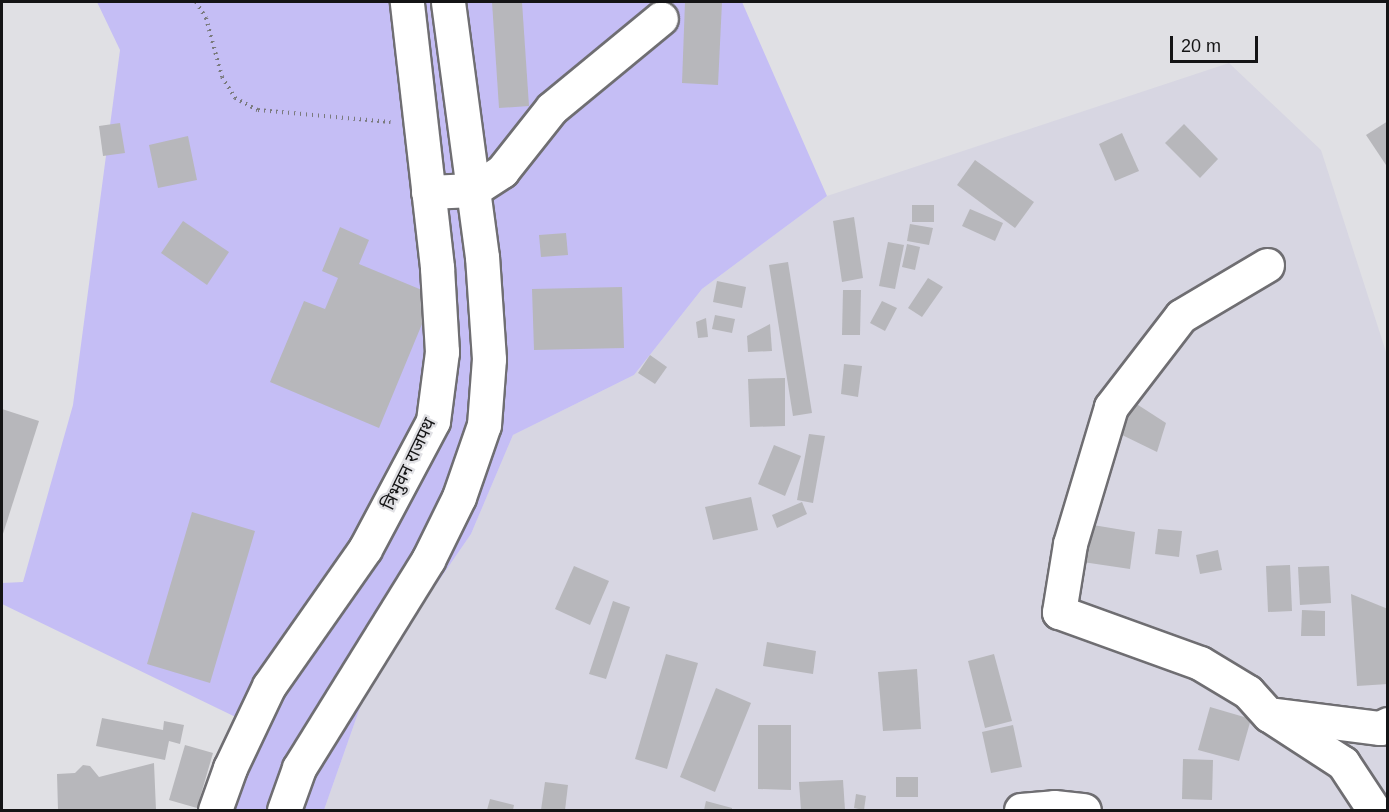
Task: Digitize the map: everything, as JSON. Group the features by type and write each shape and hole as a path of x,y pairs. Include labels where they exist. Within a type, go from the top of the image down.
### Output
{"main road":[{"name":"त्रिभुवन राजपथ","path":"215,810 269,686 365,549 433,421 442,352 428,192 407,2"},
{"path":"284,810 299,768 428,560 459,497 484,425 489,359 473,190 448,2"},
{"path":"428,192 473,190 502,171 552,108 661,18"},
{"path":"1267,265 1181,316 1111,406 1070,544 1059,612 1200,663 1248,692 1269,714 1343,763 1374,810"},
{"path":"1269,714 1380,728 1388,724"},
{"path":"1021,810 1054,807 1084,810"}],"path":[{"path":"196,2 206,18 222,77 235,98 258,110 420,124"}],"shaded area":[{"path":"97,2 742,2 827,196 702,289 634,375 513,435 471,534 369,682 324,810 223,810 250,724 2,604 2,583 23,582 73,405 120,50"},
{"path":"1229,63 1321,150 1387,355 1387,810 324,810 369,682 471,534 513,435 634,375 702,289 827,196"}],"building":[{"path":"492,2 522,2 529,106 499,108"},
{"path":"685,2 722,2 718,85 682,83"},
{"path":"1388,121 1388,168 1366,135"},
{"path":"120,123 125,153 103,156 99,126"},
{"path":"1184,124 1218,159 1200,178 1165,143"},
{"path":"1122,133 1139,171 1115,181 1099,144"},
{"path":"188,136 197,180 158,188 149,145"},
{"path":"975,160 1034,202 1015,228 957,185"},
{"path":"912,205 934,205 934,222 912,222"},
{"path":"970,209 1003,223 995,241 962,226"},
{"path":"854,217 863,278 842,282 833,221"},
{"path":"183,221 229,252 207,285 161,253"},
{"path":"910,224 933,228 929,245 907,241"},
{"path":"340,227 369,240 359,264 434,295 379,428 270,382 304,301 325,309 338,278 322,271"},
{"path":"566,233 568,255 541,257 539,235"},
{"path":"888,242 904,245 895,289 879,286"},
{"path":"907,244 920,247 915,270 902,267"},
{"path":"788,262 812,413 793,416 769,265"},
{"path":"928,278 943,287 922,317 908,308"},
{"path":"717,281 746,287 742,308 713,302"},
{"path":"622,287 624,348 534,350 532,289"},
{"path":"843,290 861,290 860,335 842,335"},
{"path":"882,301 897,308 885,331 870,323"},
{"path":"715,315 735,319 732,333 712,329"},
{"path":"706,318 708,337 698,338 696,322"},
{"path":"770,324 772,351 748,352 747,336"},
{"path":"650,355 667,367 655,384 638,373"},
{"path":"844,364 862,366 858,397 841,394"},
{"path":"785,378 785,426 750,427 748,379"},
{"path":"1135,403 1166,423 1157,452 1118,433"},
{"path":"2,409 39,421 2,537"},
{"path":"809,434 825,436 813,503 797,500"},
{"path":"774,445 801,456 785,496 758,484"},
{"path":"751,497 758,530 713,540 705,507"},
{"path":"802,502 807,514 777,528 772,515"},
{"path":"192,512 255,531 210,683 147,664"},
{"path":"1081,523 1135,532 1130,569 1076,561"},
{"path":"1158,529 1182,531 1179,557 1155,554"},
{"path":"1218,550 1222,570 1200,574 1196,555"},
{"path":"1290,565 1292,611 1268,612 1266,566"},
{"path":"574,566 609,581 590,625 555,609"},
{"path":"1329,566 1331,603 1300,605 1298,567"},
{"path":"1351,594 1388,609 1388,684 1357,686"},
{"path":"613,601 630,607 606,679 589,674"},
{"path":"1302,610 1325,611 1325,636 1301,636"},
{"path":"767,642 816,651 813,674 763,666"},
{"path":"666,654 698,663 667,769 635,759"},
{"path":"994,654 1012,721 985,728 968,661"},
{"path":"917,669 921,729 883,731 878,672"},
{"path":"716,688 751,703 715,792 680,777"},
{"path":"1210,707 1251,719 1239,761 1198,750"},
{"path":"102,718 163,730 164,721 184,725 180,744 169,741 165,760 96,746"},
{"path":"758,725 791,725 791,790 758,789"},
{"path":"1013,725 1022,767 991,773 982,732"},
{"path":"185,745 213,753 197,808 169,800"},
{"path":"1183,759 1213,760 1212,800 1182,799"},
{"path":"154,763 156,810 58,810 57,774 75,773 83,765 90,766 99,777"},
{"path":"896,777 918,777 918,797 896,797"},
{"path":"843,780 845,810 801,810 799,782"},
{"path":"545,782 568,785 565,810 541,810"},
{"path":"856,794 866,796 864,810 854,808"},
{"path":"490,799 514,805 513,810 487,810"},
{"path":"706,801 732,808 732,810 704,810"}]}
